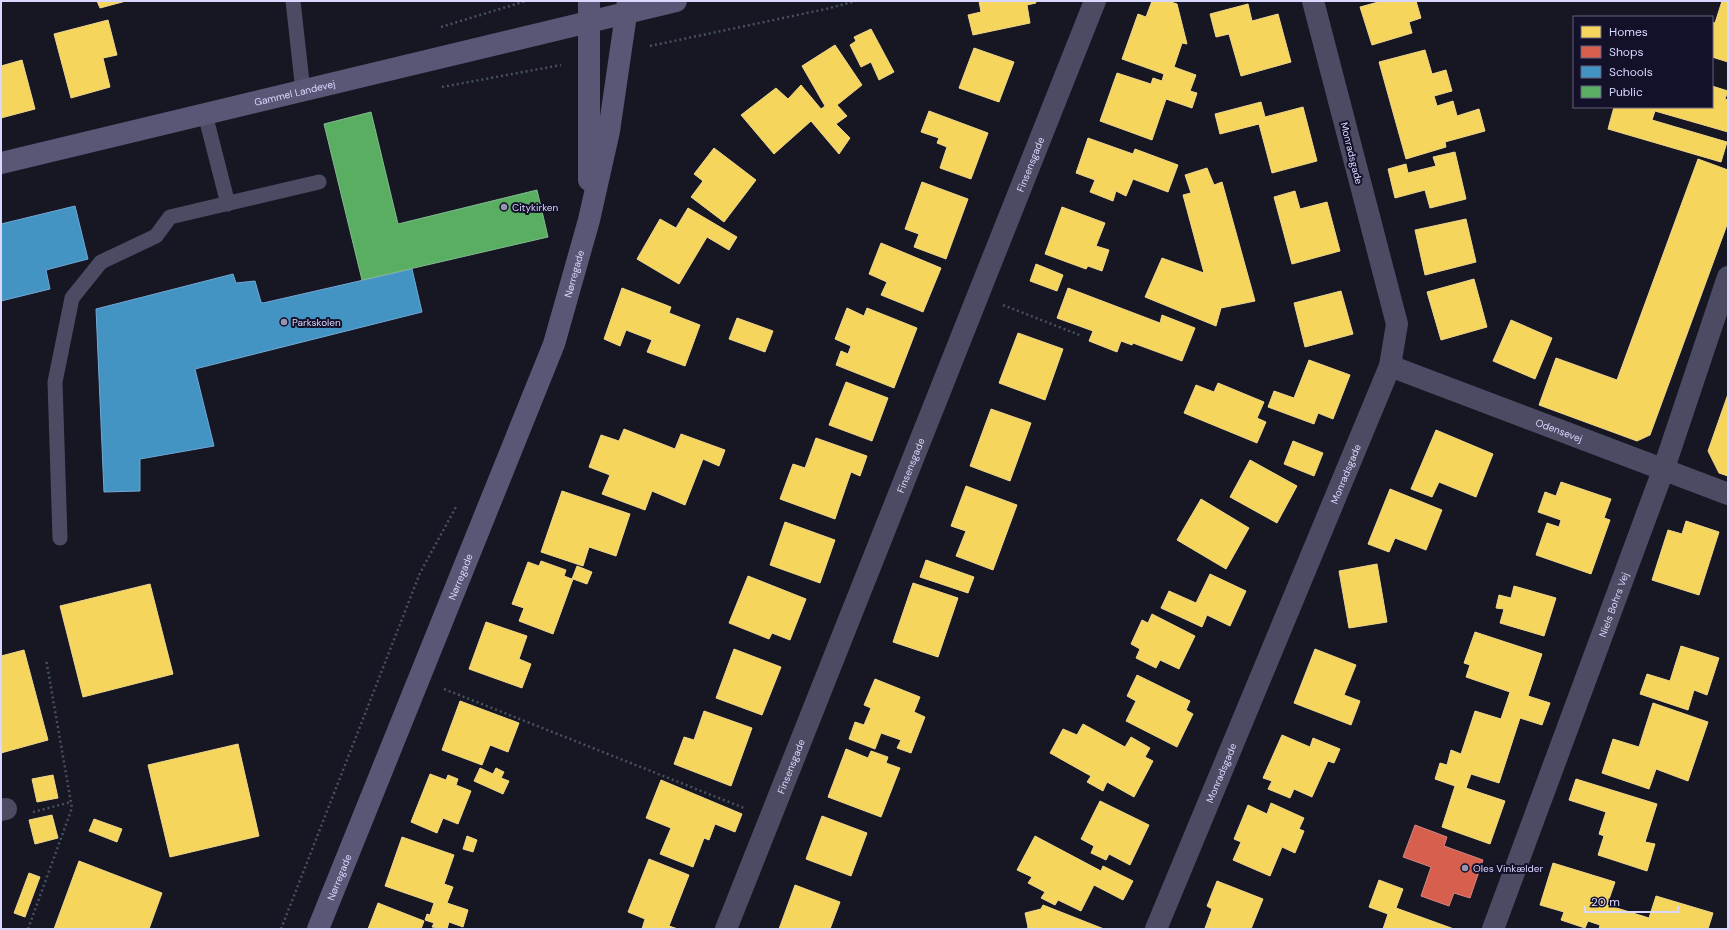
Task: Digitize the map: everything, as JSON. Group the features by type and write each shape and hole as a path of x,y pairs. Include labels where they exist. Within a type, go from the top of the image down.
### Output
{"street":[{"name":"Gammel Landevej","path":"1,163 303,91 589,12 676,1"},
{"name":"Finsensgade","path":"726,929 1095,1"},
{"name":"Monradsgade","path":"1156,929 1390,366 1397,324 1313,1"},
{"name":"Nørregade","path":"318,929 554,344 589,220 609,132 628,7"},
{"name":"Nørregade","path":"589,12 589,220"},
{"name":"Niels Bohrs Vej","path":"1493,929 1664,468 1728,277"},
{"name":"Odensevej","path":"1390,366 1664,468 1728,494"}],"lane":[{"path":"293,1 303,91"},
{"path":"205,114 228,204"},
{"path":"60,538 55,382 72,298 101,262 156,236 170,217 319,182"}],"path":[{"path":"622,52 826,9 856,1"},
{"path":"434,89 563,64 562,71"},
{"path":"978,295 1082,336"},
{"path":"281,929 420,573 459,502"},
{"path":"28,929 72,808 46,659"},
{"path":"439,687 770,818"},
{"path":"3,809 34,812 71,802"}],"building: Homes":[{"path":"97,1 126,1 100,8"},
{"path":"979,1 1035,1 1036,3 1027,5 1030,23 973,35 968,15 981,12"},
{"path":"1152,1 1168,1 1177,4 1187,44 1182,43 1174,67 1196,75 1190,91 1197,93 1192,108 1166,99 1152,140 1100,121 1117,73 1151,84 1153,78 1162,81 1164,74 1122,59 1138,14 1146,17"},
{"path":"1382,1 1416,1 1421,18 1409,22 1412,33 1372,45 1360,7"},
{"path":"1722,1 1728,1 1728,62 1713,57 1713,22 1715,23"},
{"path":"1248,4 1252,21 1278,14 1291,62 1241,76 1229,34 1216,37 1210,14"},
{"path":"108,20 117,55 103,58 110,87 71,98 54,34"},
{"path":"871,29 894,72 879,80 871,62 861,67 850,45 856,41 854,37"},
{"path":"835,45 862,85 837,105 847,116 836,124 850,138 839,154 811,121 774,154 741,115 776,88 788,99 801,85 821,109 825,106 802,66"},
{"path":"974,48 1014,62 999,102 959,88"},
{"path":"1425,50 1432,74 1446,70 1452,91 1434,96 1437,106 1453,101 1457,116 1479,109 1485,131 1445,142 1446,147 1406,159 1379,62"},
{"path":"22,60 35,109 1,118 1,66"},
{"path":"1713,86 1728,91 1725,99 1728,100 1728,132 1655,111 1652,120 1727,142 1721,162 1608,129 1614,108 1713,108"},
{"path":"1261,102 1265,117 1303,107 1317,161 1272,173 1259,124 1220,134 1215,114"},
{"path":"929,111 988,133 971,179 940,168 947,147 937,143 939,138 921,132"},
{"path":"1088,138 1133,154 1135,149 1178,165 1168,192 1133,179 1126,196 1116,191 1113,201 1090,192 1095,180 1076,173"},
{"path":"714,148 756,180 724,222 691,197 703,181 694,174"},
{"path":"1455,152 1466,199 1430,208 1425,190 1395,198 1388,169 1406,164 1408,173 1436,166 1433,157"},
{"path":"1698,159 1728,170 1728,222 1650,435 1637,441 1539,405 1556,358 1617,380"},
{"path":"1207,168 1214,185 1222,182 1255,301 1221,308 1216,326 1145,297 1162,258 1204,273 1183,195 1191,193 1185,175"},
{"path":"922,182 968,199 946,259 914,247 919,234 905,229"},
{"path":"1295,191 1300,209 1327,202 1340,251 1292,264 1274,197"},
{"path":"1062,207 1105,223 1096,246 1109,250 1102,271 1088,266 1086,269 1045,254"},
{"path":"688,208 737,237 729,250 707,237 679,284 637,259 660,219 676,228"},
{"path":"1466,219 1476,262 1425,275 1415,230"},
{"path":"881,243 941,268 923,312 881,295 887,282 869,274"},
{"path":"1036,264 1063,275 1057,291 1030,281"},
{"path":"1474,279 1487,327 1441,340 1427,292"},
{"path":"622,288 671,307 669,313 700,325 685,366 647,352 652,340 626,330 620,346 604,339"},
{"path":"1068,288 1160,323 1162,315 1195,328 1182,361 1133,343 1132,345 1121,341 1117,352 1089,341 1093,331 1057,318"},
{"path":"1341,291 1353,334 1305,347 1294,303"},
{"path":"847,308 864,316 867,308 917,328 894,388 836,365 841,351 848,354 851,346 835,339"},
{"path":"737,318 773,331 765,352 729,339"},
{"path":"1511,320 1552,338 1535,379 1493,361"},
{"path":"1018,333 1063,349 1045,400 999,383"},
{"path":"1309,360 1350,375 1333,419 1318,413 1314,424 1268,407 1274,391 1294,398"},
{"path":"846,382 888,398 872,441 829,425"},
{"path":"1218,383 1264,402 1257,418 1266,422 1257,443 1184,413 1196,385 1214,392"},
{"path":"1728,394 1728,476 1719,473 1708,451"},
{"path":"991,409 1031,423 1010,481 970,466"},
{"path":"624,429 675,449 681,434 725,450 719,466 703,459 685,505 652,491 645,510 602,494 610,475 589,467 601,435 619,441"},
{"path":"1436,430 1493,454 1476,497 1439,482 1432,497 1411,489"},
{"path":"816,438 867,456 860,476 851,472 835,519 780,499 793,464 805,468"},
{"path":"1293,441 1323,453 1314,476 1284,464"},
{"path":"1250,460 1297,486 1277,523 1230,497"},
{"path":"1561,482 1611,499 1604,518 1610,520 1591,574 1536,555 1547,523 1559,527 1561,520 1538,512 1545,492 1556,496"},
{"path":"966,486 1017,505 993,570 956,556 966,531 951,526"},
{"path":"1390,489 1442,510 1426,550 1395,538 1389,552 1368,544"},
{"path":"562,491 630,514 616,556 589,547 583,566 541,552"},
{"path":"1201,499 1249,528 1226,569 1177,540"},
{"path":"1686,521 1719,532 1699,595 1652,580 1668,530 1682,534"},
{"path":"785,522 835,540 820,583 770,565"},
{"path":"926,560 974,577 968,593 920,577"},
{"path":"541,561 566,570 564,576 572,579 577,566 592,572 587,584 573,579 553,634 519,621 524,608 512,604 528,562 539,566"},
{"path":"1377,564 1387,622 1349,628 1339,571"},
{"path":"1210,574 1246,591 1230,626 1207,615 1202,627 1161,608 1169,591 1196,603"},
{"path":"748,576 806,599 790,640 772,633 769,639 729,623"},
{"path":"913,583 958,598 938,657 893,642"},
{"path":"150,584 173,674 83,697 60,606"},
{"path":"1514,586 1556,598 1544,636 1500,623 1504,609 1496,608 1499,595 1511,598"},
{"path":"1152,614 1195,636 1179,669 1160,660 1156,668 1136,658 1140,649 1131,644 1142,620 1148,623"},
{"path":"486,622 527,636 519,659 531,664 522,688 469,669"},
{"path":"1475,632 1542,654 1528,696 1550,703 1542,725 1520,718 1499,783 1471,774 1466,788 1505,801 1490,844 1442,827 1455,786 1435,779 1440,763 1447,765 1451,750 1461,754 1475,711 1501,719 1510,692 1466,677 1470,665 1464,663"},
{"path":"1681,646 1719,658 1707,695 1694,690 1688,710 1640,694 1647,674 1670,681"},
{"path":"734,649 781,667 762,715 716,698"},
{"path":"1315,649 1356,665 1344,695 1360,701 1351,725 1294,703"},
{"path":"24,650 48,740 1,753 1,656"},
{"path":"1137,675 1190,701 1186,710 1193,714 1177,747 1126,721 1136,701 1127,696"},
{"path":"875,679 920,697 914,712 925,717 911,753 897,748 901,740 881,733 875,749 849,739 855,722 864,725 871,708 864,705"},
{"path":"460,701 519,723 508,752 490,745 482,765 442,750"},
{"path":"1653,703 1708,722 1688,781 1656,769 1649,789 1602,773 1613,739 1639,747"},
{"path":"704,711 752,728 731,786 674,764 684,737 694,740"},
{"path":"1083,724 1125,747 1131,737 1150,748 1145,757 1153,761 1134,797 1107,782 1103,791 1087,782 1091,776 1050,753 1063,729 1077,735"},
{"path":"1282,735 1310,747 1313,738 1340,749 1334,763 1328,761 1312,797 1294,789 1290,798 1268,789 1272,781 1263,778"},
{"path":"238,744 259,836 170,857 148,765"},
{"path":"846,749 868,758 871,751 888,757 886,763 900,768 881,817 828,797"},
{"path":"480,768 493,774 496,768 504,772 501,778 509,781 503,794 474,781"},
{"path":"430,774 446,780 448,775 458,779 456,785 471,791 458,824 443,818 437,833 411,822"},
{"path":"53,775 58,798 37,802 32,779"},
{"path":"1576,779 1657,804 1645,842 1655,844 1647,871 1598,855 1604,836 1599,834 1606,812 1569,800"},
{"path":"661,780 742,814 735,832 715,824 709,840 704,838 693,867 660,854 671,828 646,818"},
{"path":"1100,801 1149,825 1130,865 1109,854 1106,860 1091,853 1094,846 1081,839"},
{"path":"1271,803 1304,818 1299,829 1304,831 1295,853 1282,847 1270,876 1233,860 1241,842 1234,839 1248,805 1267,814"},
{"path":"52,815 58,838 35,844 29,820"},
{"path":"822,816 867,833 851,876 806,859"},
{"path":"94,819 122,829 117,842 89,831"},
{"path":"467,836 477,840 473,852 463,849"},
{"path":"1035,836 1101,871 1103,866 1133,881 1123,900 1094,885 1081,911 1058,900 1055,905 1041,898 1045,892 1028,883 1032,877 1017,870"},
{"path":"402,837 454,855 444,884 453,887 447,903 468,910 463,927 449,922 447,929 432,927 434,923 425,920 427,914 430,915 434,903 385,886"},
{"path":"649,859 689,875 669,926 678,929 642,929 645,919 628,912"},
{"path":"79,861 162,893 149,929 54,929"},
{"path":"1553,863 1615,882 1607,905 1649,918 1656,896 1713,913 1708,929 1599,929 1600,925 1588,921 1585,928 1561,920 1564,912 1540,905"},
{"path":"29,873 40,877 25,917 14,913"},
{"path":"1379,880 1403,889 1396,908 1454,929 1383,929 1388,914 1369,907"},
{"path":"1217,881 1263,899 1251,929 1205,928 1212,909 1207,906"},
{"path":"795,885 840,902 830,929 779,929"},
{"path":"378,903 424,921 421,929 368,929"},
{"path":"1043,905 1104,929 1027,929 1028,927 1025,913 1041,909"}],"building: Shops":[{"path":"1415,825 1447,837 1444,846 1483,860 1470,898 1454,893 1449,906 1421,896 1431,867 1403,857"}],"building: Schools":[{"path":"75,206 88,259 46,270 50,289 1,301 1,224"},
{"path":"412,269 422,312 195,369 214,446 140,459 140,491 104,492 96,309 233,274 236,283 255,281 261,302 263,303"}],"building: Public":[{"name":"Citykirken","path":"371,112 398,224 537,190 548,237 362,280 324,124"}],"place":[{"name":"Citykirken","path":"504,207"},
{"name":"Parkskolen","path":"284,322"},
{"name":"Oles Vinkælder","path":"1465,868"}]}
